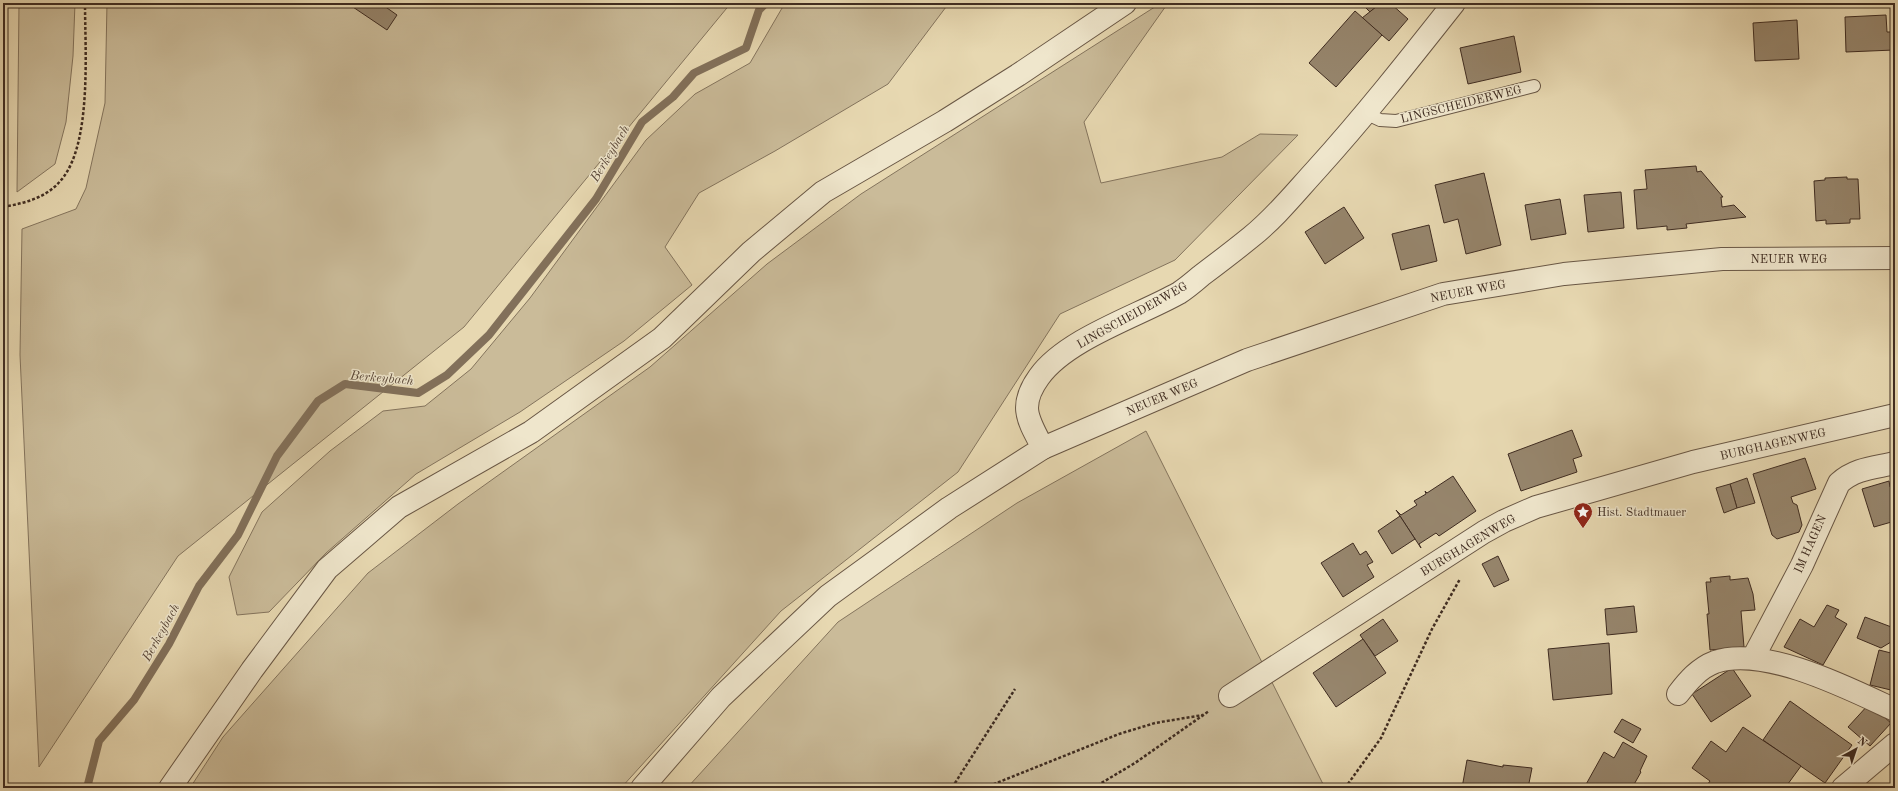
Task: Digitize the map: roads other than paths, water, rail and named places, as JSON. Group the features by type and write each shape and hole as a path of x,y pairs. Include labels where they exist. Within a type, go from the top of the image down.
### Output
{"street":[{"path":"170,788 252,670 327,569 399,507 531,432 662,338 751,252 823,192 958,112 1125,3"},
{"name":"LINGSCHEIDERWEG","path":"1043,448 1028,419 1026,405 1032,389 1039,377 1051,364 1074,347 1110,326 1180,292 1253,236 1295,193 1365,113 1454,3"},
{"name":"NEUER WEG","path":"642,788 721,697 828,596 949,508 1043,448 1247,360 1443,294 1564,274 1722,259 1895,258"},
{"name":"BURGHAGENWEG","path":"1230,696 1484,532 1504,521 1536,507 1693,462 1886,419 1895,415"},
{"name":"IM HAGEN","path":"1753,658 1802,565 1833,492 1839,483 1847,476 1860,469 1869,469 1895,463"},
{"path":"1678,694 1700,671 1715,662 1735,658 1753,658 1780,664 1818,677 1895,710"},
{"path":"1843,788 1895,744"}],"lane":[{"name":"LINGSCHEIDERWEG","path":"1365,113 1380,120 1396,121 1534,86"}],"waterway":[{"name":"Berkeybach","path":"87,788 99,741 134,700 169,644 199,586 238,535 277,456 318,401 345,384 418,393 447,375 489,335 596,199 642,122 673,97 694,73 746,48 759,10 766,3"}],"place":[{"name":"Hist. Stadtmauer","path":"1583,529"}]}
